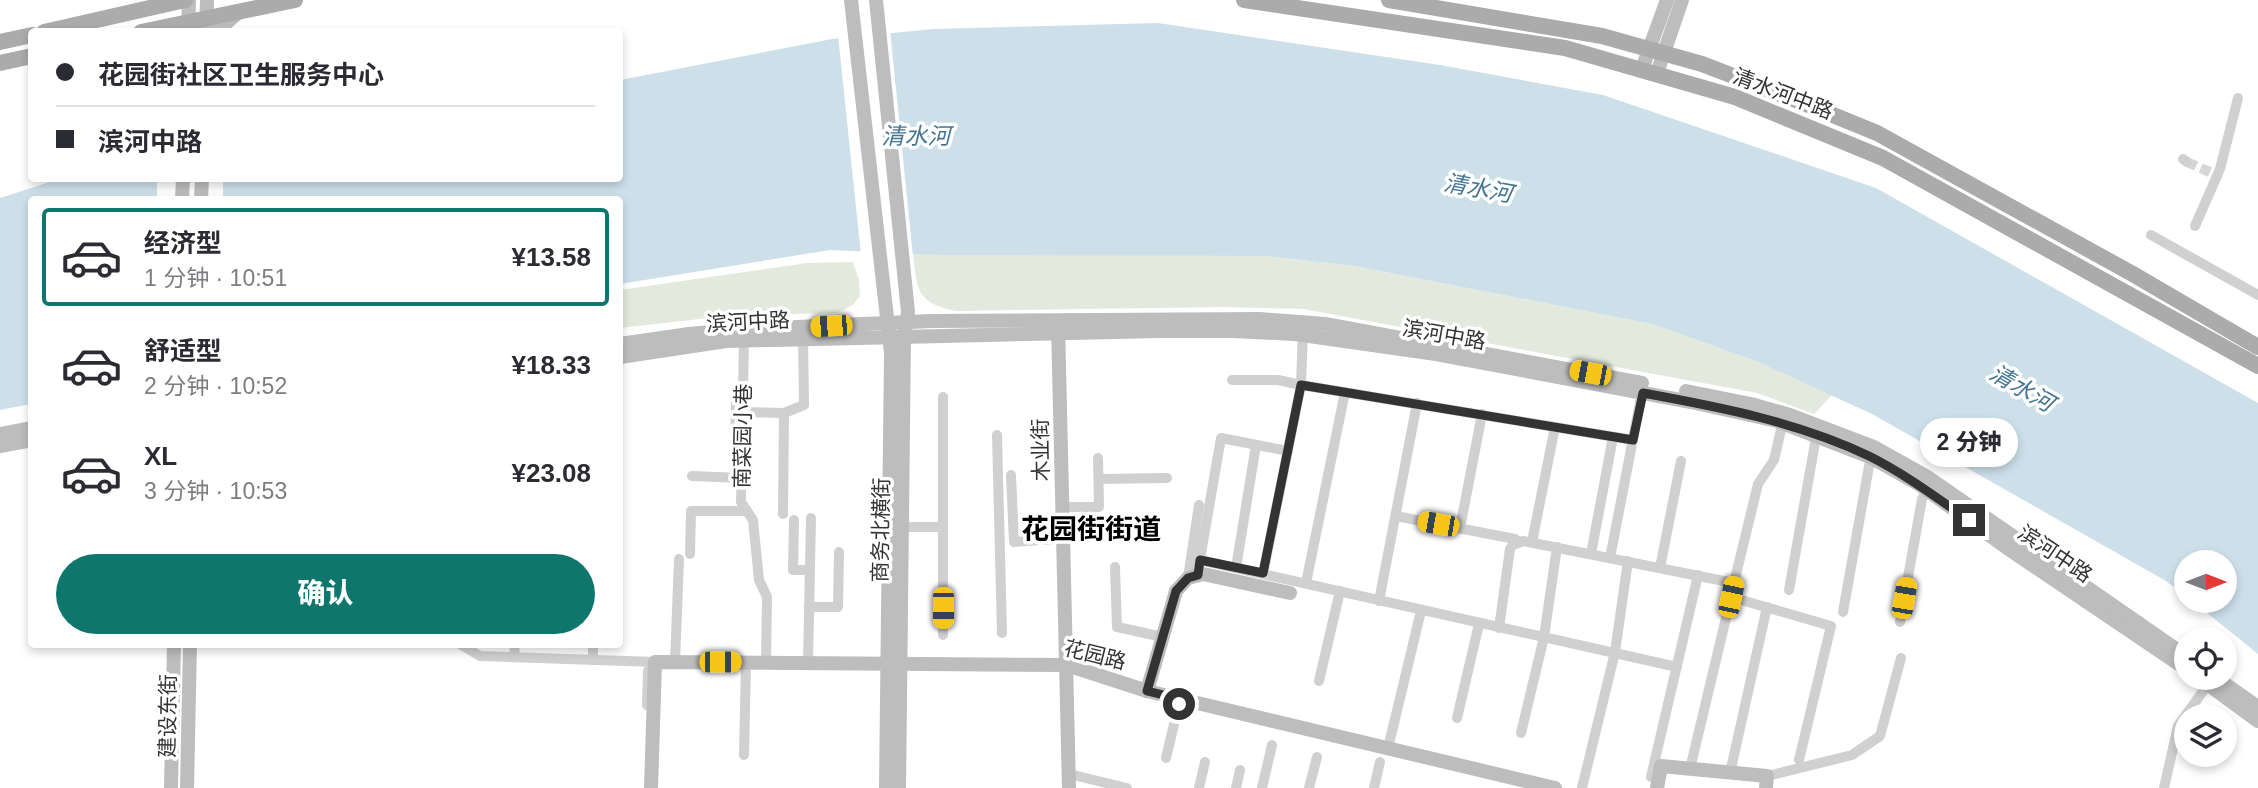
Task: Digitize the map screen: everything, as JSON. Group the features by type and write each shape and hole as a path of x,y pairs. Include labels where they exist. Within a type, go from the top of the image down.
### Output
{"main road":[{"path":"60,28 156,4 187,0 188,27 210,27 240,10 295,0"},
{"path":"207,0 210,27"},
{"name":"商务北横街","path":"851,0 886,323 897,338"},
{"name":"清水河中路","path":"1244,0 1327,6 1565,48 1735,97 1884,158 2258,366"},
{"name":"清水河中路","path":"1389,0 1602,36 1702,64 1877,133 2257,343"},
{"path":"1649,71 1667,0"},
{"path":"1656,51 1682,0"},
{"name":"商务北横街","path":"877,8 908,322 897,338 894,664 899,788"},
{"path":"0,42 28,36"},
{"path":"0,64 28,57"},
{"name":"滨河中路","path":"623,344 689,334 803,333 908,322 1234,331 1303,328 1436,354 1643,388 1784,418 1873,452 1931,486 2174,648"},
{"name":"滨河中路","path":"803,333 897,338 1058,327"},
{"name":"木业街","path":"1058,327 1063,507 1059,539 1067,665 1069,781"},
{"name":"滨河中路","path":"623,357 726,341 745,335"},
{"path":"0,433 28,429"},
{"path":"0,446 28,441"},
{"name":"滨河中路","path":"1931,486 2174,659"},
{"path":"1147,691 1176,591 1195,571 1290,593"},
{"name":"建设东街","path":"171,788 174,648"},
{"name":"建设东街","path":"187,788 190,648"},
{"name":"花园路","path":"651,673 675,662 1067,665 1147,691 1555,788"},
{"name":"商务北横街","path":"886,788 894,664"},
{"path":"648,786 651,673"},
{"path":"2222,690 2258,721"},
{"path":"2228,690 2258,707"},
{"path":"1656,777 1690,769 1730,773 1767,782"}],"street":[{"path":"2195,226 2215,174 2238,97"},
{"path":"2151,235 2258,295"},
{"path":"1263,573 1301,385 1303,328"},
{"path":"743,412 784,413 803,405 803,333"},
{"name":"南菜园小巷","path":"745,335 741,502 753,520 760,580 766,597 765,663"},
{"path":"1232,380 1278,380 1633,440"},
{"path":"1611,558 1643,388"},
{"path":"1306,583 1345,392"},
{"path":"736,395 735,458 742,458"},
{"path":"943,397 943,635"},
{"path":"1379,601 1418,403"},
{"path":"783,514 784,413"},
{"path":"1460,528 1482,414"},
{"path":"1690,769 1758,484 1774,460 1784,418"},
{"path":"1532,542 1555,427"},
{"path":"1789,590 1817,430"},
{"path":"997,435 1002,633"},
{"path":"1591,554 1613,437"},
{"path":"1195,571 1221,439 1288,451"},
{"path":"1236,568 1256,445"},
{"path":"1843,612 1873,452"},
{"path":"1063,507 1099,507 1098,458"},
{"path":"1660,568 1681,461"},
{"path":"1011,475 1014,542"},
{"path":"692,476 742,478"},
{"path":"1099,479 1167,478"},
{"path":"1900,622 1922,499 1931,486"},
{"path":"1195,571 1199,505"},
{"path":"690,554 691,511 747,511"},
{"path":"1396,516 1515,538 1518,542"},
{"path":"808,663 811,518"},
{"path":"794,520 793,570 810,570"},
{"path":"895,526 943,527"},
{"path":"1000,542 1028,541"},
{"path":"1499,628 1508,555 1513,545 1518,542 1532,542 1734,583"},
{"path":"1521,733 1544,637 1557,547"},
{"path":"809,607 838,607 839,552"},
{"path":"675,662 679,559"},
{"path":"1582,788 1615,652 1628,561"},
{"path":"1115,567 1117,627 1163,637"},
{"path":"1195,571 1236,568 1263,573 1677,667"},
{"path":"1656,777 1698,575"},
{"path":"1319,681 1340,591"},
{"path":"1731,597 1831,626 1799,760"},
{"path":"1730,773 1768,607"},
{"path":"1388,748 1422,611"},
{"path":"1457,718 1479,624"},
{"path":"467,648 480,656 593,660 651,673"},
{"path":"514,648 514,657"},
{"path":"593,648 593,660"},
{"path":"1767,782 1852,755 1880,736 1901,658"},
{"path":"744,755 746,663"},
{"path":"2164,788 2178,726 2202,690"},
{"path":"1166,758 1180,699"},
{"path":"1262,788 1272,745"},
{"path":"1309,788 1317,757"},
{"path":"1199,788 1205,762"},
{"path":"1374,788 1380,762"},
{"path":"1236,788 1240,770"},
{"path":"1069,781 1127,788"}],"shaded area":[{"path":"913,254 1265,256 1354,266 1652,324 1758,362 1832,395 1814,414 1757,393 1303,309 1223,307 956,311 933,304 921,293"},
{"path":"853,262 859,280 860,296 853,305 837,313 735,315 623,328 623,290 807,263"}],"water":[{"name":"清水河","path":"1158,23 1440,65 1603,95 1876,188 2258,403 2258,654 2237,637 2237,627 2224,627 2207,613 2237,613 2237,550 2174,550 2174,587 1872,414 1758,362 1652,324 1354,266 1266,256 939,255 830,250 623,284 623,196 28,196 28,405 0,410 0,198 50,182 623,182 623,79 832,39 933,29"}],"pier":[{"path":"890,30 913,257 861,255 838,35"},
{"path":"157,182 223,182 223,196 157,196"}],"tunnel":[{"path":"2187,162 2212,173"},
{"path":"1028,541 1055,539"}],"district":[{"name":"花园街街道","path":"1091,529"}],"route":[{"path":"1179,704 1180,699 1147,691 1176,591 1188,578 1198,575 1200,560 1263,573 1301,385 1633,440 1643,393 1692,402 1777,421 1870,457 1920,485 1969,520"}]}
